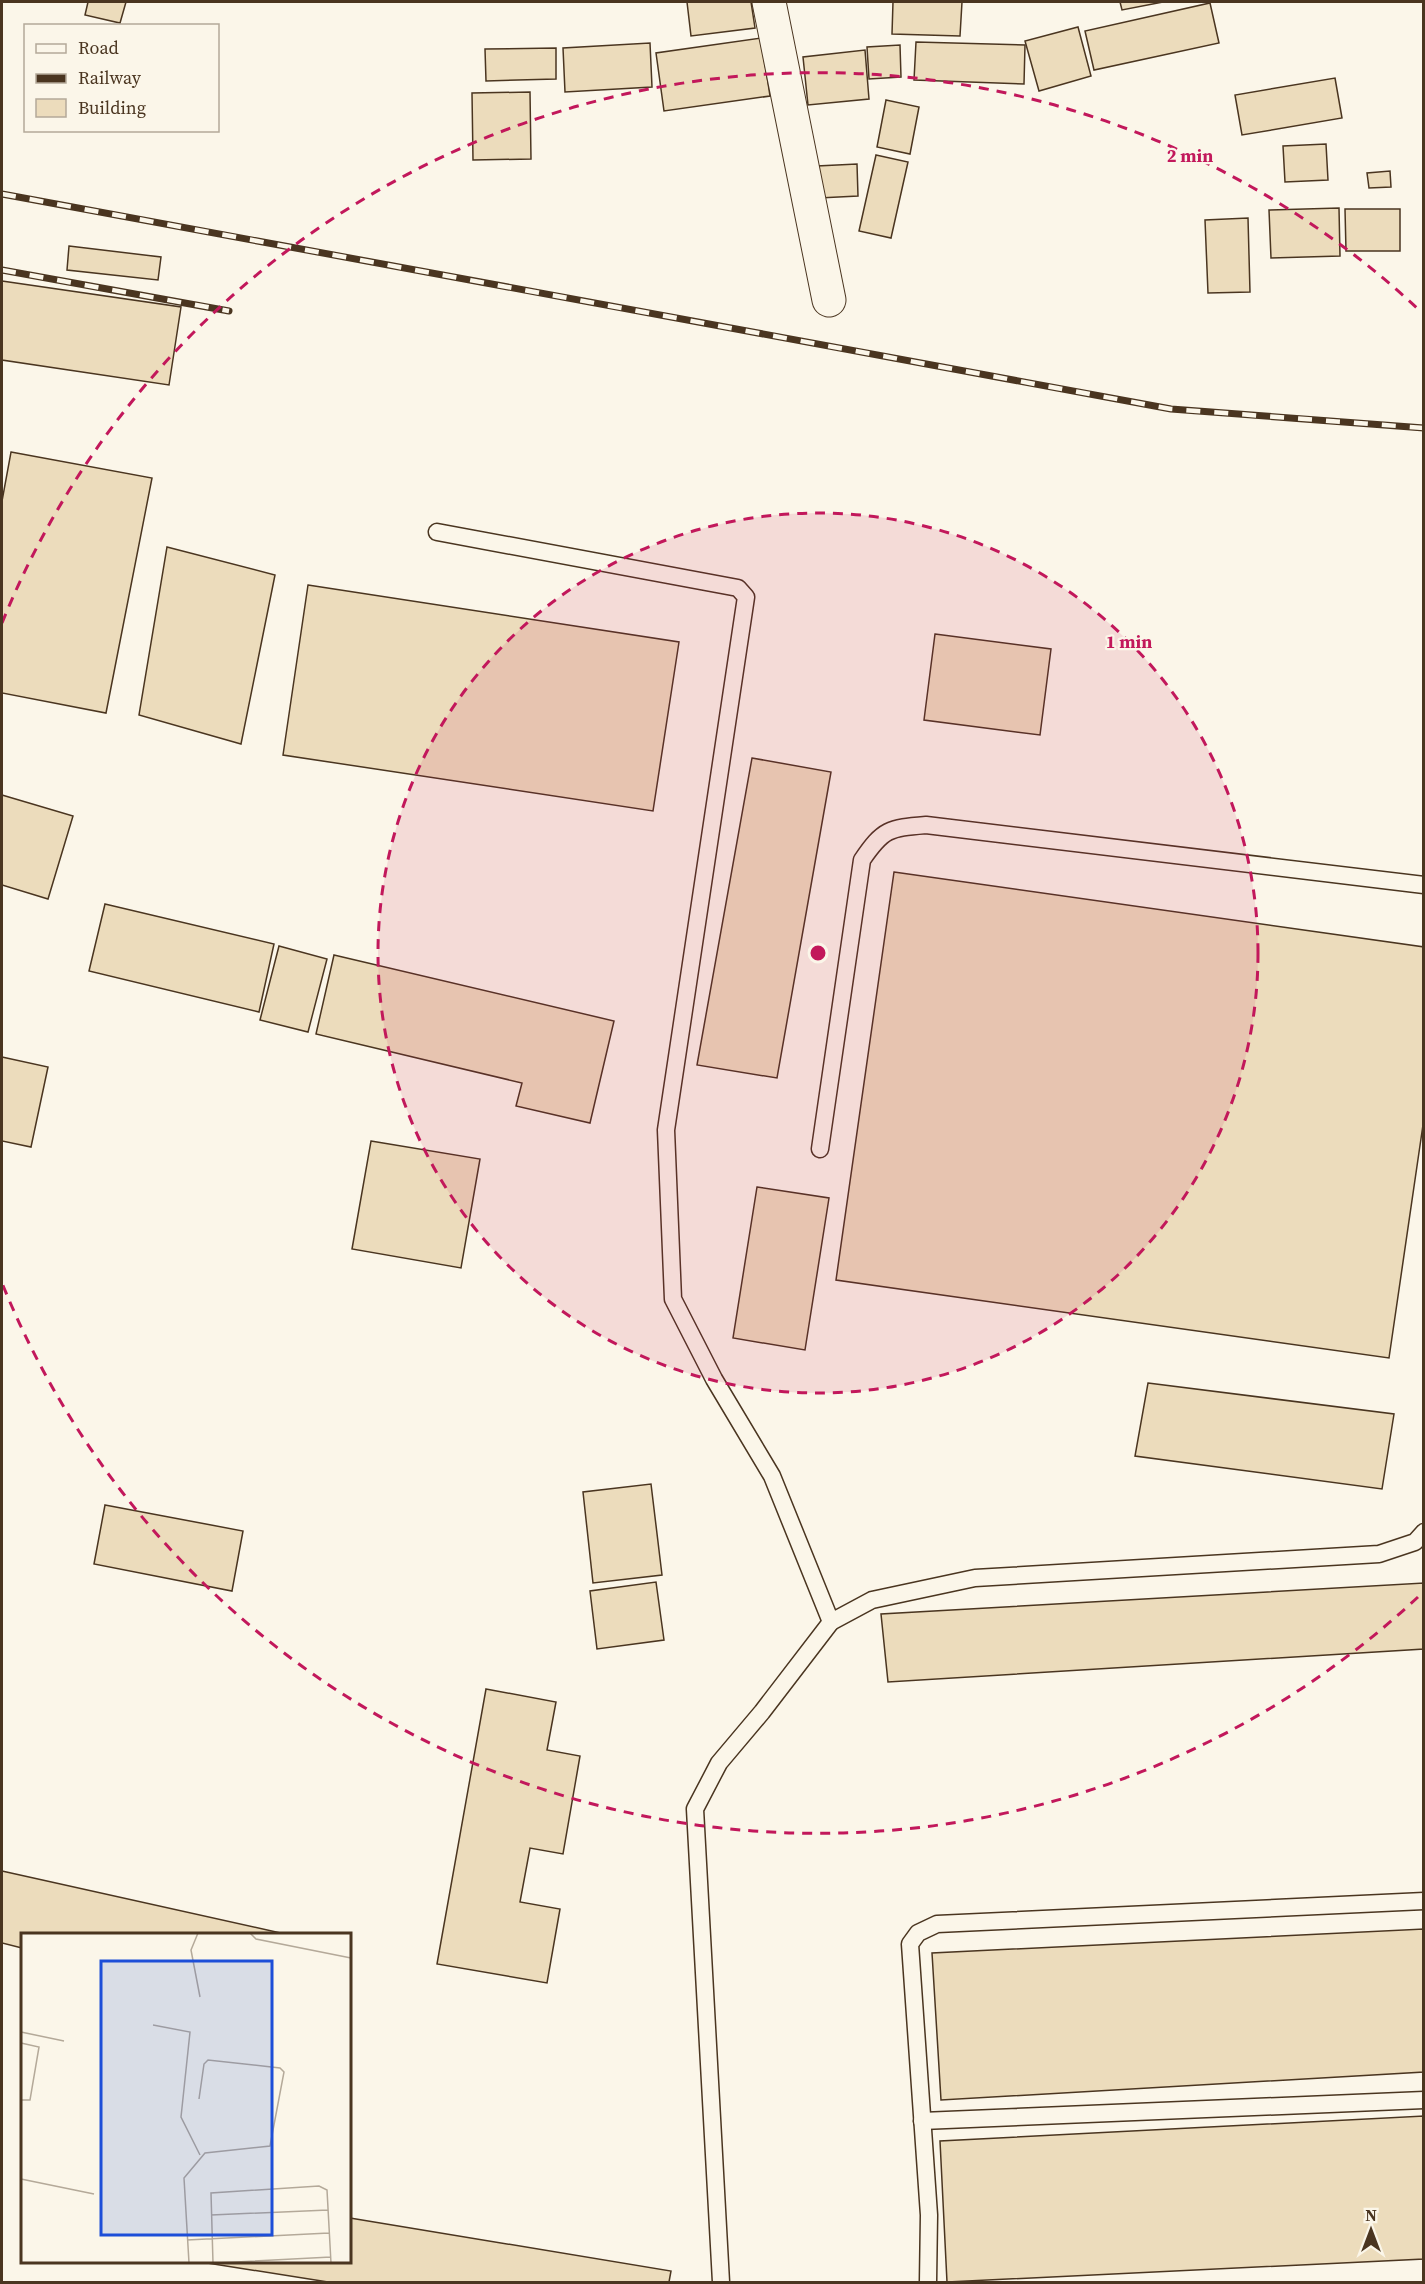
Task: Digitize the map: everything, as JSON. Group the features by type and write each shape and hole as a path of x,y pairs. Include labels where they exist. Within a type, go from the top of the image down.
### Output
{"street":[{"path":"769,2 829,300"}],"lane":[{"path":"437,532 738,588 747,597 666,1130 673,1299 714,1379 772,1476 831,1622"},
{"path":"820,1149 862,860 877,838 899,827 926,825 1424,885"},
{"path":"721,2283 695,1809 719,1763 762,1712 831,1622 872,1600 975,1578 1379,1554 1415,1542 1424,1532"},
{"path":"928,2283 929,2216 910,1944 918,1933 938,1924 1424,1900"},
{"path":"922,2121 1424,2100"}],"building":[{"path":"88,2 126,2 120,23 85,15"},
{"path":"687,2 751,2 755,28 691,36"},
{"path":"893,2 962,2 960,36 892,34"},
{"path":"1120,2 1163,2 1122,10"},
{"path":"1210,3 1219,43 1094,70 1085,31"},
{"path":"1078,27 1091,76 1039,91 1025,41"},
{"path":"761,38 770,96 664,111 656,53"},
{"path":"916,42 1025,45 1024,84 914,80"},
{"path":"650,43 652,87 565,92 563,48"},
{"path":"900,45 901,77 869,79 867,47"},
{"path":"556,48 556,79 486,81 485,49"},
{"path":"865,50 869,99 808,105 803,57"},
{"path":"1335,78 1342,118 1242,135 1235,95"},
{"path":"530,92 531,159 473,160 472,93"},
{"path":"886,100 919,107 910,154 877,147"},
{"path":"1326,144 1328,180 1285,182 1283,146"},
{"path":"876,155 908,162 891,238 859,231"},
{"path":"857,164 858,196 819,198 817,166"},
{"path":"1390,171 1391,187 1369,188 1367,173"},
{"path":"1339,208 1340,256 1271,258 1269,210"},
{"path":"1345,209 1400,209 1400,251 1346,251"},
{"path":"1248,218 1250,292 1208,293 1205,220"},
{"path":"69,246 161,257 158,280 67,270"},
{"path":"2,281 181,307 169,385 2,360"},
{"path":"11,452 152,478 106,713 2,693 2,501"},
{"path":"167,547 275,575 241,744 139,715"},
{"path":"308,585 679,642 653,811 283,755"},
{"path":"935,634 1051,649 1040,735 924,720"},
{"path":"752,758 831,772 777,1078 697,1065"},
{"path":"2,795 73,816 48,899 2,885"},
{"path":"894,872 1424,947 1424,1118 1389,1358 836,1280"},
{"path":"105,904 274,944 259,1012 89,971"},
{"path":"279,946 327,959 308,1032 260,1020"},
{"path":"334,955 614,1021 590,1123 516,1106 522,1083 316,1034"},
{"path":"2,1057 48,1067 31,1147 2,1141"},
{"path":"371,1141 480,1159 461,1268 352,1249"},
{"path":"757,1187 829,1198 805,1350 733,1338"},
{"path":"1148,1383 1394,1414 1382,1489 1135,1456"},
{"path":"651,1484 662,1575 593,1583 583,1492"},
{"path":"105,1505 243,1531 232,1591 94,1564"},
{"path":"656,1582 664,1640 597,1649 590,1591"},
{"path":"1424,1583 1424,1649 888,1682 881,1614"},
{"path":"486,1689 556,1702 547,1750 580,1756 563,1854 530,1848 520,1902 560,1909 547,1983 437,1964"},
{"path":"2,1871 281,1933 21,1933 21,1948 2,1943"},
{"path":"1424,1929 1424,2072 941,2100 932,1953"},
{"path":"1424,2116 1424,2259 947,2282 940,2141"},
{"path":"351,2218 671,2271 669,2282 328,2282 207,2263 351,2263"}],"railway":[{"path":"2,194 1171,409 1424,428"},
{"path":"2,270 229,311"}]}
